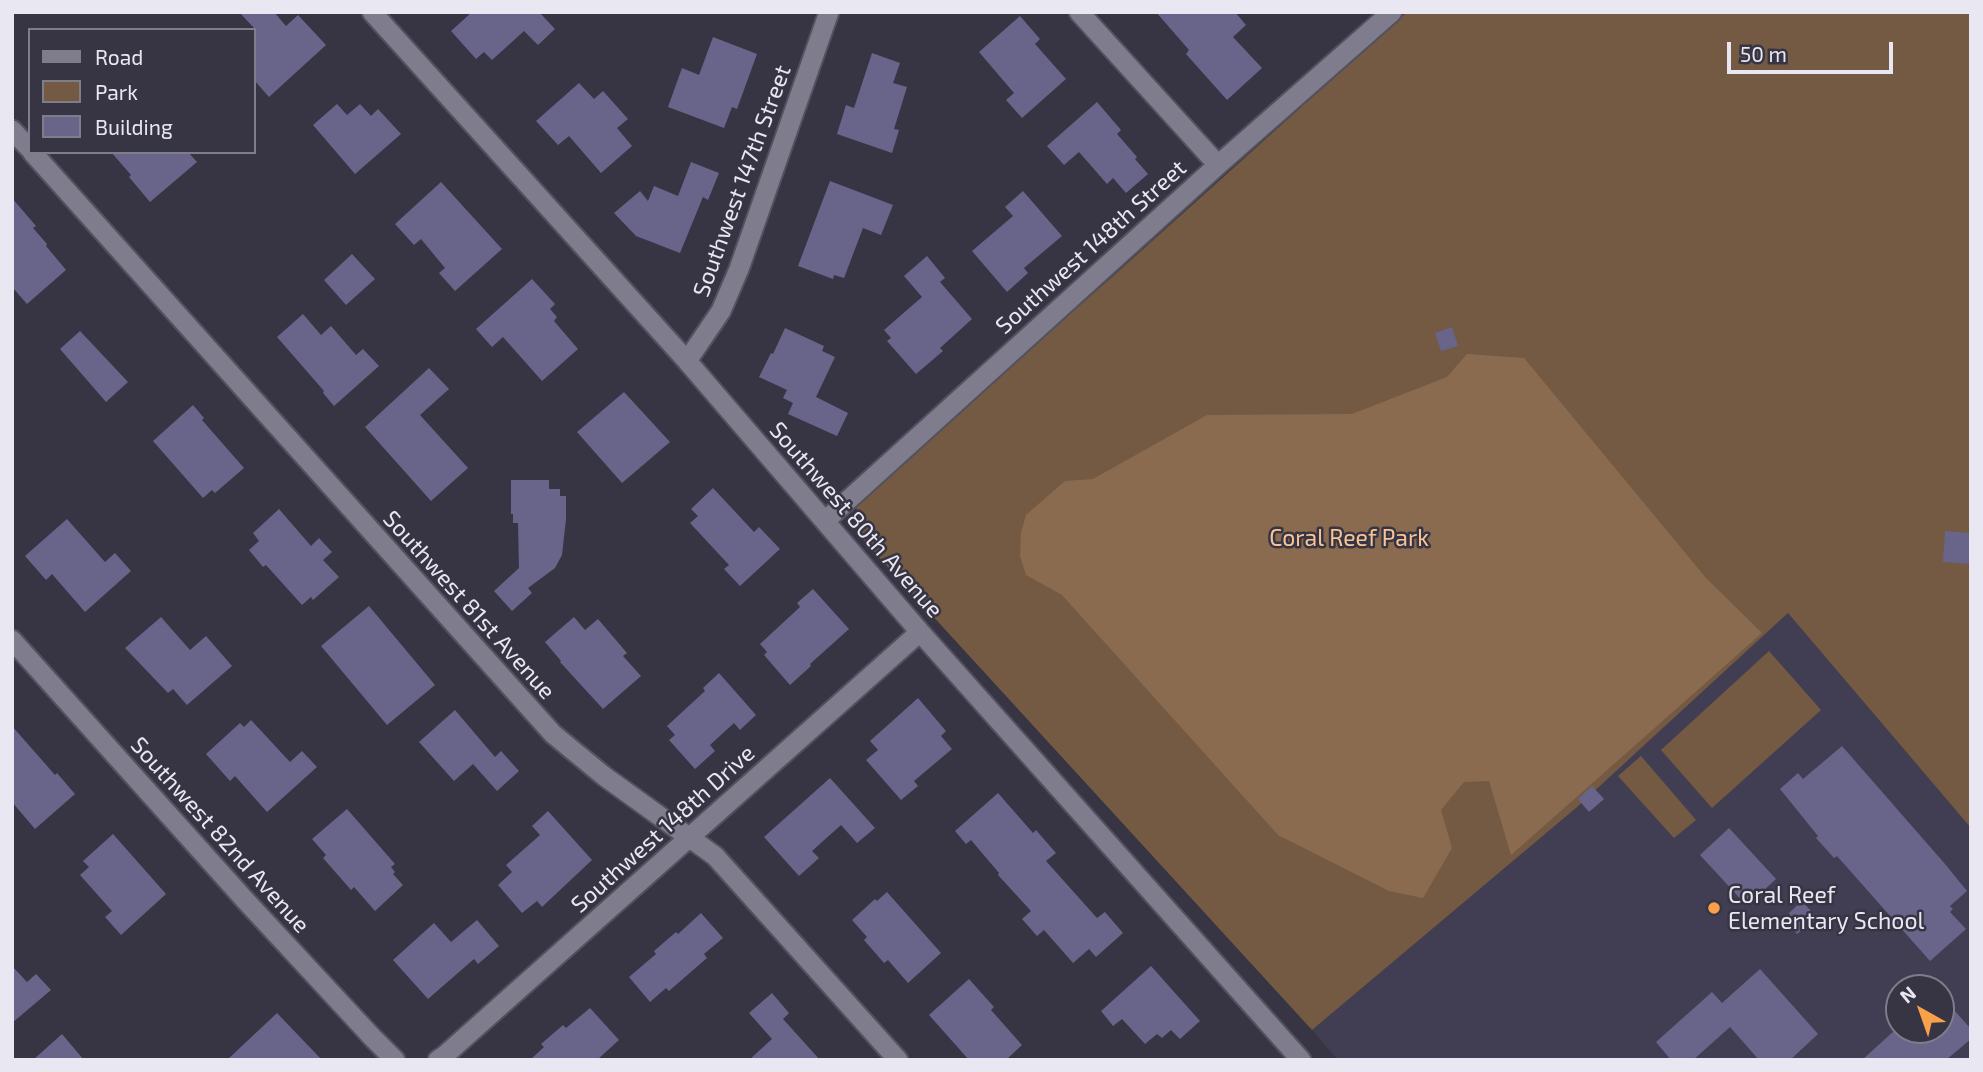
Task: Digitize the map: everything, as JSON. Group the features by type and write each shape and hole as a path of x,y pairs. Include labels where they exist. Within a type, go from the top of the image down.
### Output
{"street":[{"name":"Southwest 147th Street","path":"687,360 720,311 739,270 829,12"},
{"path":"1079,12 1218,165"},
{"name":"Southwest 148th Street","path":"824,521 1218,165 1392,12"},
{"name":"Southwest 80th Avenue","path":"381,15 687,360 920,632 1301,1060"},
{"name":"Southwest 81st Avenue","path":"12,130 28,148"},
{"name":"Southwest 81st Avenue","path":"34,154 552,734 604,776 715,856 898,1060"},
{"name":"Southwest 148th Drive","path":"438,1060 920,632"},
{"name":"Southwest 82nd Avenue","path":"12,640 236,890 395,1060"}],"shaded area":[{"name":"Coral Reef Elementary School","path":"1788,613 1971,828 1971,1060 1338,1060 1312,1030 1576,808"}],"green space":[{"name":"Coral Reef Park","path":"1407,12 1971,12 1971,828 1788,613 1576,808 1312,1030 864,541 855,502 1112,277"},
{"path":"1467,354 1524,358 1706,578 1762,633 1511,855 1489,781 1464,782 1441,810 1452,848 1423,898 1389,891 1278,835 1062,595 1026,575 1020,556 1021,533 1026,515 1065,481 1093,479 1207,415 1352,414 1447,377"},
{"path":"1769,651 1821,710 1712,808 1661,750"},
{"path":"1641,756 1696,820 1674,838 1618,776"}],"building":[{"path":"239,12 274,12 286,26 298,15 326,45 269,97 256,82 254,28"},
{"path":"472,12 543,12 541,14 555,29 538,45 524,31 492,60 484,52 476,59 451,31"},
{"path":"1156,12 1235,12 1246,25 1233,37 1262,68 1227,100 1186,54 1189,50"},
{"path":"1020,16 1040,39 1035,44 1066,79 1022,118 1006,100 1014,93 979,52"},
{"path":"713,37 757,54 737,109 732,107 724,128 668,107 682,68 699,75"},
{"path":"872,53 900,63 893,83 907,87 894,129 899,130 892,153 837,134 846,105 854,108"},
{"path":"579,83 594,99 603,91 628,119 617,128 632,146 601,173 569,136 558,145 536,121"},
{"path":"1097,102 1121,130 1117,134 1148,174 1126,193 1113,178 1107,184 1079,152 1064,165 1047,146"},
{"path":"337,104 347,115 360,104 371,116 378,109 401,134 355,174 313,125"},
{"path":"113,154 190,154 197,162 150,202 129,177 131,175"},
{"path":"691,162 719,173 708,200 703,197 680,253 636,236 614,213 640,191 648,201 654,186 678,196"},
{"path":"830,181 893,205 881,235 863,228 844,278 834,275 833,279 798,266"},
{"path":"441,182 502,249 455,291 439,273 445,268 421,239 414,245 395,224"},
{"path":"1023,191 1062,236 1024,268 1028,273 1007,292 972,251 1013,216 1005,207"},
{"path":"12,198 36,226 33,228 66,270 27,304 12,287"},
{"path":"352,254 375,279 346,305 324,280"},
{"path":"927,256 945,278 940,282 972,319 940,348 943,351 916,374 887,341 891,338 884,330 922,297 904,276"},
{"path":"532,279 555,304 550,309 557,317 554,321 578,349 542,381 503,337 492,347 476,329"},
{"path":"303,314 321,335 331,326 356,355 363,349 379,366 334,406 277,337"},
{"path":"1452,327 1458,346 1441,351 1435,333"},
{"path":"785,328 824,346 822,351 835,357 816,397 848,413 837,436 788,414 793,403 783,398 787,390 759,377"},
{"path":"80,331 128,382 106,402 60,349"},
{"path":"429,368 449,389 420,415 468,468 431,501 365,427"},
{"path":"624,392 670,442 622,483 577,432"},
{"path":"193,405 204,418 202,420 244,468 215,493 212,490 203,498 153,441"},
{"path":"511,480 549,480 549,489 560,489 560,496 566,496 562,555 555,568 528,588 532,593 512,611 494,591 519,568 518,523 513,523 511,514"},
{"path":"713,488 754,532 759,527 780,549 740,586 724,569 729,565 690,523 698,516 691,509"},
{"path":"279,509 311,546 319,538 332,552 323,560 339,577 313,600 311,597 302,605 249,550 259,541 253,533"},
{"path":"67,519 105,562 115,553 131,571 85,612 52,574 46,580 25,556"},
{"path":"1945,531 1971,533 1971,564 1943,562"},
{"path":"813,589 849,629 790,685 764,655 767,652 760,644 800,607 797,603"},
{"path":"369,606 435,685 387,725 321,646"},
{"path":"161,617 190,650 206,636 232,666 187,705 173,689 168,693 125,648"},
{"path":"574,617 585,630 598,619 627,653 623,656 641,676 603,709 545,642"},
{"path":"719,673 756,715 740,730 734,723 710,745 715,751 695,769 669,740 675,735 667,726 705,691 703,688"},
{"path":"918,698 946,731 941,736 952,749 914,781 918,786 901,800 866,760 878,750 870,741"},
{"path":"455,710 495,757 501,751 519,771 497,791 473,764 454,781 419,742"},
{"path":"251,720 290,762 302,751 317,767 267,812 235,776 230,781 206,754 240,723 244,727"},
{"path":"12,726 75,794 35,829 12,802"},
{"path":"1842,746 1967,891 1950,906 1953,909 1950,912 1966,929 1930,961 1837,856 1834,858 1816,838 1818,836 1780,789 1798,773 1803,779"},
{"path":"830,778 875,828 857,843 841,825 812,851 819,858 799,876 764,837"},
{"path":"1592,786 1604,799 1589,812 1578,799"},
{"path":"998,793 1033,833 1036,830 1056,853 1046,861 1097,918 1105,912 1123,933 1096,957 1089,949 1073,963 1044,930 1037,936 1022,919 1031,911 971,840 966,844 955,831"},
{"path":"347,809 395,864 391,867 395,872 393,874 403,885 375,911 354,887 351,890 323,858 326,855 312,839"},
{"path":"548,811 592,860 542,907 537,901 522,913 498,885 512,872 506,865 540,835 532,826"},
{"path":"1729,828 1776,879 1747,906 1700,855"},
{"path":"113,834 166,894 121,935 105,917 112,911 80,875 89,867 83,861"},
{"path":"887,892 941,953 908,983 888,960 884,963 864,940 867,937 852,920"},
{"path":"1802,901 1817,918 1797,934 1785,920"},
{"path":"701,913 723,938 704,954 707,958 669,991 666,988 650,1002 629,977 656,954 654,951"},
{"path":"477,920 499,946 478,964 474,959 428,999 393,960 434,923 451,942"},
{"path":"12,966 27,982 36,974 51,990 12,1023"},
{"path":"1151,966 1200,1021 1180,1039 1171,1030 1162,1038 1157,1034 1145,1044 1122,1019 1113,1026 1101,1011"},
{"path":"1760,969 1818,1034 1790,1060 1759,1060 1730,1027 1693,1060 1671,1060 1656,1042 1712,992 1722,1003"},
{"path":"969,979 994,1007 991,1010 1022,1045 1006,1060 969,1060 929,1015"},
{"path":"772,993 789,1013 783,1019 820,1060 749,1060 772,1039 749,1013"},
{"path":"590,1008 619,1040 597,1060 530,1060 544,1047 541,1044 563,1025 566,1028"},
{"path":"1955,1011 1971,1029 1971,1039 1946,1060 1862,1060 1885,1039 1885,1044 1955,1044"},
{"path":"277,1013 322,1060 227,1060"},
{"path":"62,1034 84,1060 33,1060"}],"place":[{"name":"Coral Reef Elementary School","path":"1714,908"}]}
